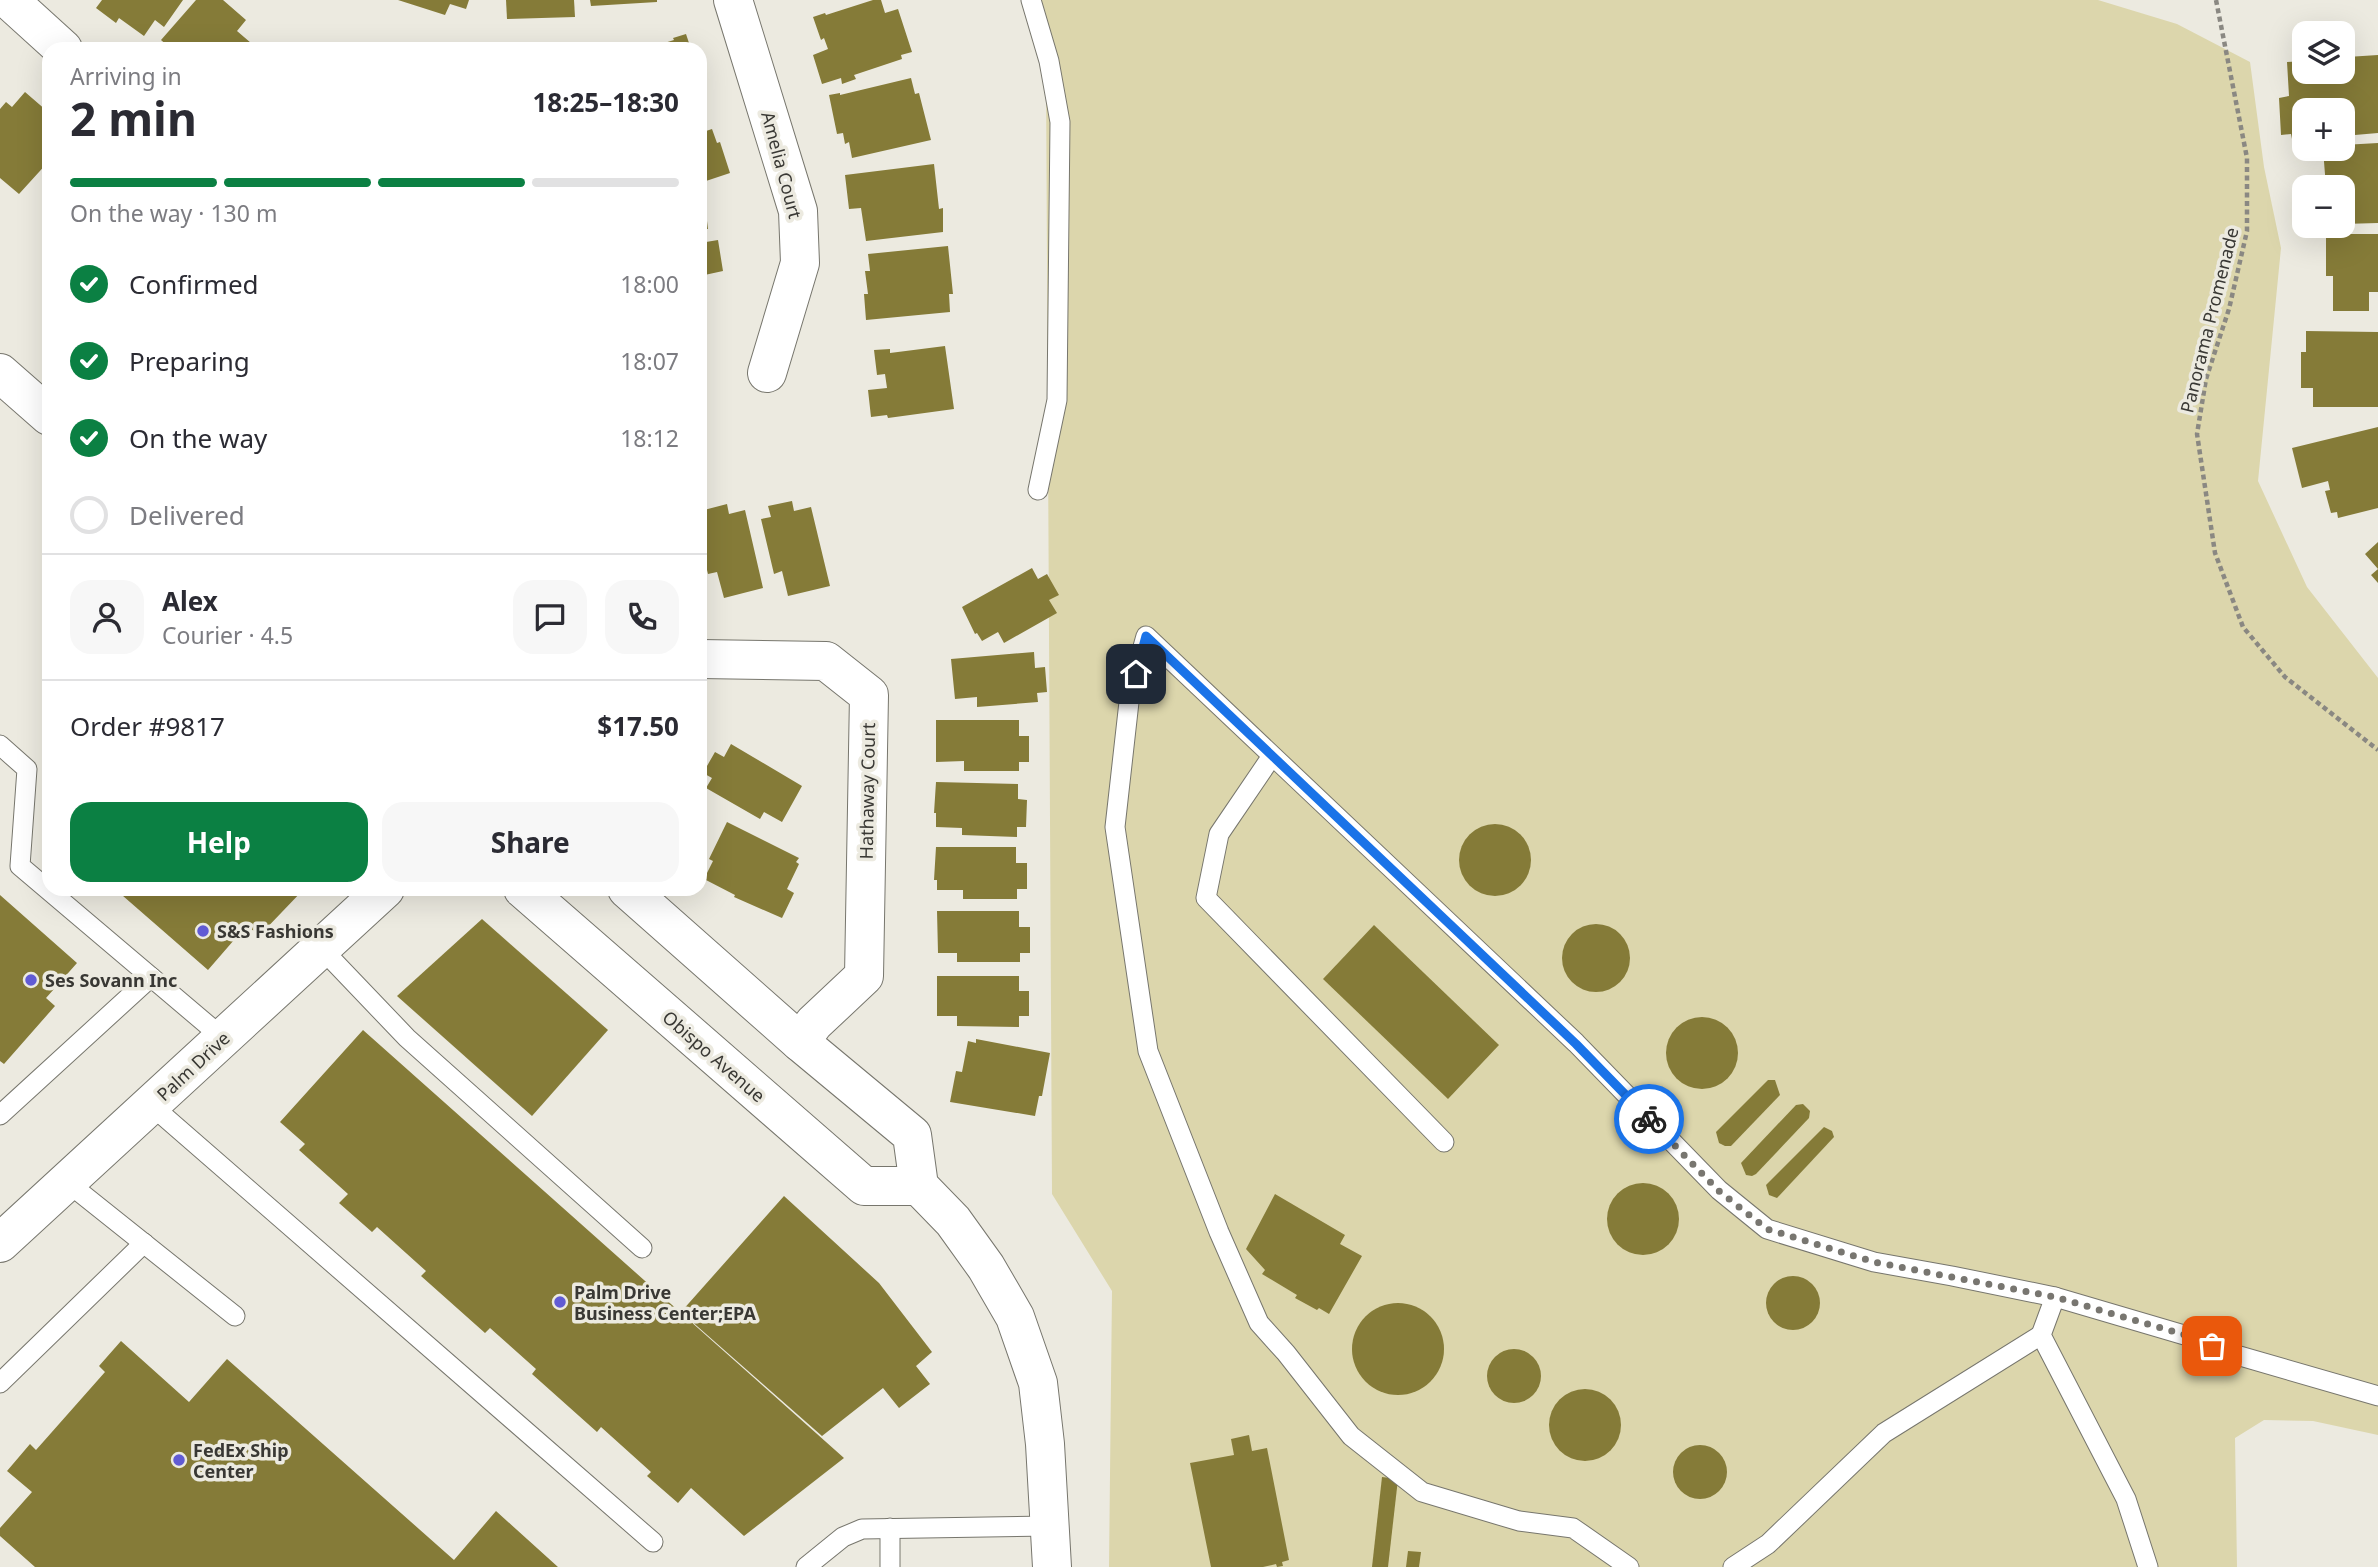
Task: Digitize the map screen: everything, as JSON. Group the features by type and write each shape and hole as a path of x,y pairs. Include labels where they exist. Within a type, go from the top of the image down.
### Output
{"street":[{"path":"9,0 54,42"},
{"name":"Amelia Court","path":"733,0 798,211 800,263 767,373"},
{"path":"0,373 42,410"},
{"name":"Hathaway Court","path":"707,659 825,661 869,695 864,976 814,1023 800,1042"},
{"name":"Palm Drive","path":"5,1229 67,1182 377,896"},
{"name":"Obispo Avenue","path":"531,896 864,1186 919,1186"},
{"path":"635,896 800,1042 912,1135 919,1186 953,1221 986,1266 1015,1317 1038,1383 1045,1444 1052,1567"}],"lane":[{"path":"1031,0 1049,61 1060,122 1058,400 1038,490"},
{"path":"1629,1567 1573,1528 1519,1521 1422,1492 1351,1436 1259,1323 1224,1243 1149,1051 1115,827 1130,693 1146,636 1576,1044 1719,1191 1767,1229 1874,1262 2055,1297 2192,1337 2233,1354 2378,1396"},
{"path":"0,745 27,769 20,866 42,885"},
{"path":"1272,756 1219,834 1206,898 1444,1142"},
{"path":"55,896 223,1038"},
{"path":"321,948 407,1038 642,1248"},
{"path":"0,1115 151,977"},
{"path":"151,1105 653,1542"},
{"path":"67,1182 235,1315"},
{"path":"0,1383 144,1243"},
{"path":"1733,1567 1768,1544 1884,1433 2041,1335 2055,1297"},
{"path":"2041,1335 2126,1499 2148,1567"},
{"path":"806,1567 843,1537 862,1529 1049,1526"},
{"path":"890,1528 890,1567"}],"path":[{"name":"Panorama Promenade","path":"2216,0 2247,158 2247,231 2229,309 2206,379 2197,434 2215,553 2243,627 2276,667 2378,750"}],"shaded area":[{"path":"1024,0 2098,0 2177,24 2250,62 2264,167 2281,248 2258,481 2307,587 2378,678 2378,1435 2313,1421 2264,1420 2235,1438 2237,1567 1109,1567 1112,1291 1052,1194 1046,73"}],"building":[{"path":"102,0 183,0 164,27 155,20 144,36 119,18 116,23 96,8"},
{"path":"196,0 223,0 246,20 237,31 250,42 163,42 161,40"},
{"path":"398,0 469,0 466,9 450,4 445,15"},
{"path":"506,0 574,0 575,17 507,19"},
{"path":"590,0 657,0 657,2 591,6"},
{"path":"881,0 885,13 898,9 912,52 901,55 902,59 854,75 856,79 842,84 841,78 822,84 813,55 828,49 824,38 821,40 813,17"},
{"path":"686,34 689,42 668,42 674,40 673,38"},
{"path":"2378,55 2378,133 2355,135 2355,98 2292,98 2292,139 2291,134 2281,135 2279,98 2289,96 2287,62 2292,62 2292,84 2355,84 2355,56"},
{"path":"911,78 915,94 919,93 931,140 852,158 849,142 845,144 843,133 837,134 829,95 840,95"},
{"path":"25,92 42,107 42,169 19,194 0,178 0,109 6,102 12,107"},
{"path":"712,129 717,143 720,142 730,173 707,181 707,131"},
{"path":"2378,143 2378,223 2355,224 2355,175 2325,175 2324,161 2355,161 2355,144"},
{"path":"934,164 939,209 943,208 943,232 866,241 861,208 849,209 845,175"},
{"path":"2355,234 2378,234 2378,292 2369,292 2369,311 2333,311 2333,276 2326,276 2326,238 2355,238"},
{"path":"718,240 723,271 707,274 707,242"},
{"path":"948,246 953,294 949,294 950,312 866,320 864,294 868,294 865,271 870,271 868,254"},
{"path":"2306,331 2378,332 2378,407 2313,407 2313,388 2301,388 2301,352 2306,352"},
{"path":"945,346 954,409 888,418 887,415 871,417 868,390 887,388 885,374 877,375 874,350 890,349 890,353"},
{"path":"2378,427 2378,508 2338,518 2337,512 2331,513 2325,491 2330,490 2328,481 2302,488 2292,448"},
{"path":"792,501 794,511 811,507 830,586 788,596 782,571 774,574 761,519 771,517 768,506"},
{"path":"727,504 729,514 745,510 763,588 724,598 717,572 708,574 707,570 707,509"},
{"path":"2378,542 2378,569 2365,554"},
{"path":"1032,568 1038,579 1047,574 1059,595 1049,600 1057,613 1004,643 998,632 982,641 977,633 975,634 962,607"},
{"path":"2378,569 2378,583 2371,575"},
{"path":"1034,652 1035,668 1045,667 1047,692 1037,693 1038,702 977,707 977,697 955,699 951,659"},
{"path":"936,720 1019,720 1019,736 1029,736 1029,762 1019,762 1019,771 964,771 964,761 936,762"},
{"path":"731,744 802,786 782,822 764,812 760,819 707,789 712,778 707,775 707,766 715,752 724,757"},
{"path":"936,782 1018,784 1018,799 1027,800 1026,827 1017,827 1017,837 962,835 962,828 936,827"},
{"path":"727,822 799,858 796,862 799,864 787,889 794,893 782,918 734,897 735,895 707,881 707,873 713,861 709,859"},
{"path":"1495,824 1515,830 1525,840 1531,860 1525,880 1515,890 1495,896 1475,890 1465,880 1459,860 1465,840 1475,830"},
{"path":"936,847 1016,847 1016,863 1027,863 1027,889 1017,889 1017,899 963,899 963,890 937,890 937,880 934,880"},
{"name":"Ses Sovann Inc","path":"0,895 77,963 46,998 55,1006 4,1064 0,1061"},
{"name":"S&S Fashions","path":"123,896 297,896 259,936 247,925 208,970"},
{"path":"937,911 1019,911 1019,927 1030,927 1030,953 1020,953 1020,962 957,962 957,953 938,953"},
{"path":"482,919 608,1030 532,1116 397,996"},
{"path":"1596,924 1609,927 1620,934 1627,945 1630,958 1627,971 1620,982 1609,989 1596,992 1583,989 1572,982 1565,971 1562,958 1565,945 1572,934 1583,927"},
{"path":"1374,925 1499,1045 1448,1099 1323,979"},
{"path":"937,976 1019,976 1019,991 1029,991 1029,1016 1019,1016 1019,1027 957,1026 957,1016 937,1016"},
{"path":"1702,1017 1722,1023 1732,1033 1738,1053 1732,1073 1722,1083 1702,1089 1682,1083 1672,1073 1666,1053 1672,1033 1682,1023"},
{"name":"Palm Drive Business Center;EPA","path":"363,1030 844,1458 744,1536 691,1488 678,1503 647,1476 651,1472 601,1427 597,1432 532,1374 536,1369 490,1328 485,1333 421,1276 426,1271 377,1227 372,1232 339,1203 348,1194 299,1150 305,1144 280,1122"},
{"path":"976,1039 1050,1053 1042,1096 1039,1096 1035,1116 950,1102 956,1071 962,1072 968,1041 976,1043"},
{"path":"1768,1080 1775,1080 1780,1095 1731,1146 1719,1143 1716,1132"},
{"path":"1803,1104 1810,1111 1809,1118 1756,1174 1746,1175 1741,1163 1796,1105"},
{"path":"1824,1127 1832,1131 1834,1137 1777,1198 1769,1195 1766,1185"},
{"path":"1650,1183 1669,1193 1677,1205 1677,1233 1669,1245 1657,1253 1636,1255 1617,1245 1609,1233 1607,1212 1617,1193 1629,1185"},
{"path":"1275,1194 1345,1235 1340,1244 1362,1256 1329,1314 1295,1298 1297,1295 1262,1274 1265,1270 1246,1249"},
{"path":"784,1196 879,1283 932,1352 916,1366 930,1384 899,1408 883,1388 822,1436 681,1312"},
{"path":"1798,1276 1808,1280 1816,1288 1820,1303 1816,1318 1808,1326 1788,1330 1778,1326 1770,1318 1766,1298 1770,1288 1778,1280"},
{"path":"1398,1303 1416,1307 1430,1317 1440,1331 1444,1349 1440,1367 1430,1381 1416,1391 1398,1395 1380,1391 1366,1381 1356,1367 1352,1349 1356,1331 1366,1317 1380,1307"},
{"name":"FedEx Ship Center","path":"121,1341 189,1402 227,1359 454,1560 496,1511 558,1567 35,1567 0,1536 0,1528 32,1492 7,1471 30,1444 36,1450 105,1372 99,1366"},
{"path":"1519,1349 1529,1353 1537,1361 1541,1376 1537,1391 1529,1399 1509,1403 1499,1399 1491,1391 1487,1371 1491,1361 1499,1353"},
{"path":"1585,1389 1605,1395 1615,1405 1621,1425 1615,1445 1605,1455 1585,1461 1565,1455 1555,1445 1549,1425 1555,1405 1565,1395"},
{"path":"1249,1435 1252,1451 1267,1448 1289,1560 1282,1562 1283,1566 1277,1567 1276,1564 1263,1567 1211,1567 1190,1463 1234,1455 1231,1439"},
{"path":"1700,1445 1719,1453 1727,1472 1719,1491 1700,1499 1681,1491 1673,1472 1681,1453"},
{"path":"1382,1477 1398,1479 1388,1567 1372,1567"},
{"path":"1408,1551 1421,1552 1419,1567 1406,1567"}],"way so far":[{"path":"1649,1119 1719,1191 1767,1229 1874,1262 2055,1297 2192,1337 2212,1346"}],"place":[{"name":"S&S Fashions","path":"203,931"},
{"name":"Ses Sovann Inc","path":"31,980"},
{"name":"Palm Drive Business Center;EPA","path":"560,1302"},
{"name":"FedEx Ship Center","path":"179,1460"}],"route":[{"path":"1136,674 1146,636 1576,1044 1649,1119"}]}
